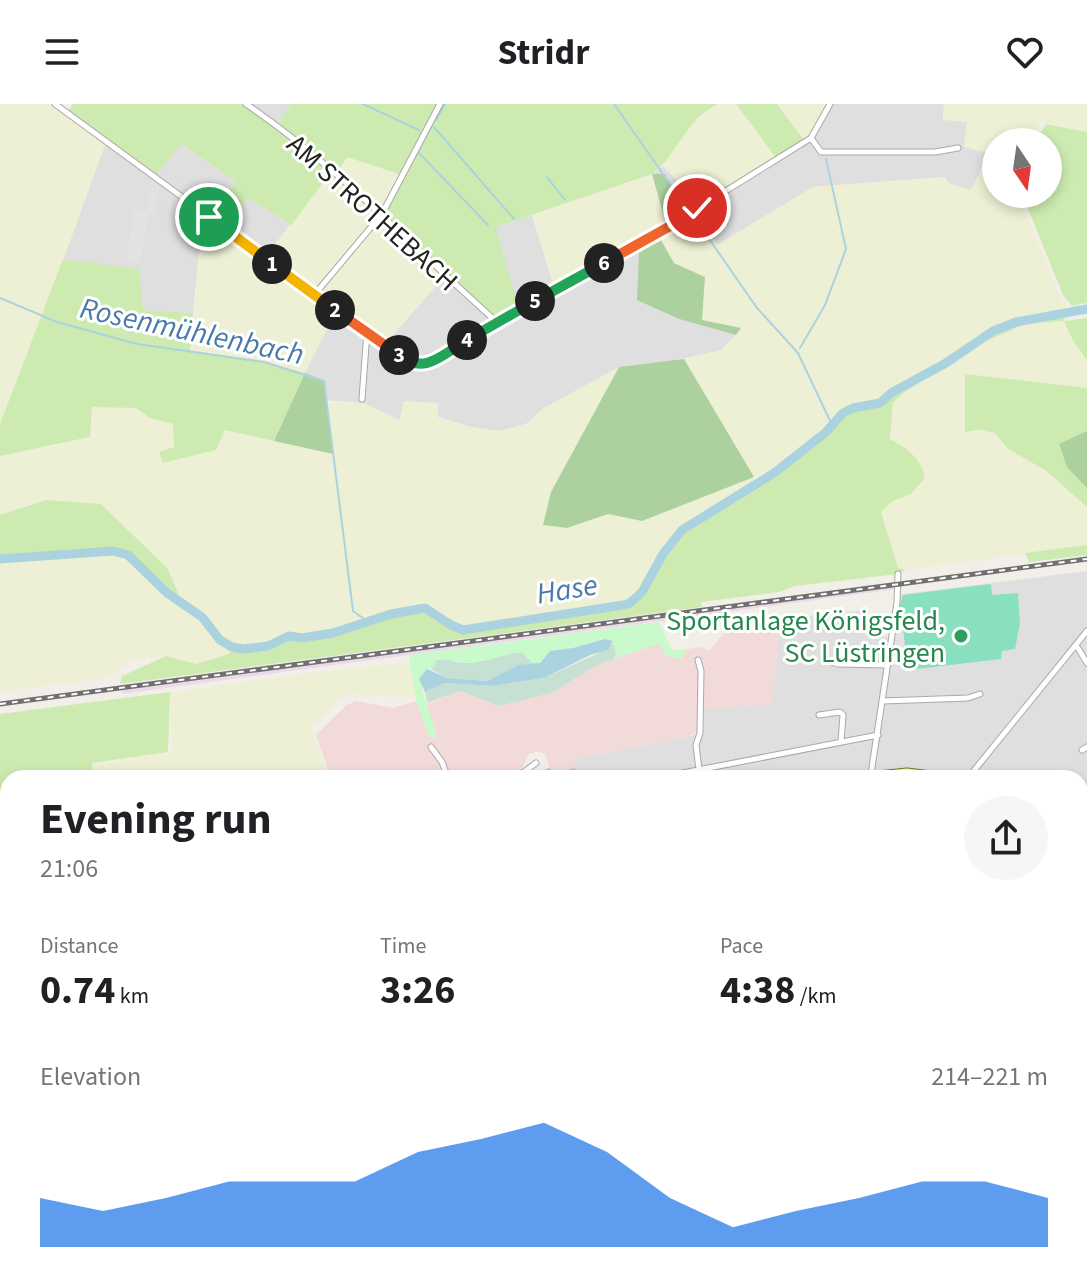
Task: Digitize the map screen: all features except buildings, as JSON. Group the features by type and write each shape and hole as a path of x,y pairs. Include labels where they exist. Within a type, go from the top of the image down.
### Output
{"street":[{"path":"55,104 417,366 428,364 497,322 650,238 811,138 830,104"},
{"name":"AM STROTHEBACH","path":"246,104 337,172 497,322"},
{"path":"315,294 382,214 440,104"},
{"path":"811,138 821,152 935,152 958,148"},
{"path":"362,399 367,332"},
{"path":"872,770 897,602 898,574"},
{"path":"974,770 1087,631"},
{"path":"1076,645 1087,663"},
{"path":"698,660 701,671 700,733 696,745 699,769"},
{"path":"831,662 888,665"},
{"path":"883,701 968,698 980,694"},
{"path":"819,715 840,712 843,715 841,742"},
{"path":"694,770 878,735"},
{"path":"431,747 445,770"},
{"path":"527,770 536,763"}],"shaded area":[{"path":"0,104 55,104 106,142 0,424"},
{"path":"246,104 291,104 277,127"},
{"path":"736,104 777,159 702,205 663,166 689,127 711,107"},
{"path":"777,104 830,104 811,138 805,142"},
{"path":"830,104 944,104 943,119 967,121 982,143 982,168 971,191 949,184 945,177 813,187 717,246 667,227 652,174 663,166 703,205"},
{"path":"944,104 1087,104 1087,132 1041,123 1038,128 982,128 982,151 964,147 967,122 943,120"},
{"path":"106,142 181,144 237,183 209,217 203,213 193,313 143,310 63,259"},
{"path":"347,157 403,175 445,276 385,344 336,311 305,373 264,362 190,352 203,212 264,258 333,169 338,172"},
{"path":"982,167 982,208 1024,208 1061,299 1068,305 1066,314 1016,322 993,331 946,363 891,393 880,403 853,408 774,473 754,477 753,487 682,530 663,554 642,592 630,603 463,630 425,608 391,614 333,633 302,638 289,636 268,646 232,648 229,654 196,664 166,656 136,659 105,678 0,692 0,559 113,551 128,555 167,593 168,569 46,500 0,515 0,456 90,438 91,407 136,408 150,418 173,424 174,448 159,452 163,463 216,450 225,430 332,454 327,402 363,403 399,420 404,401 438,403 438,417 499,431 526,424 544,408 619,367 673,361 721,350 741,329 702,320 657,234 555,290 532,215 652,174 667,227 697,208 717,245 813,187 945,177 949,184 971,190"},
{"path":"152,186 159,188 154,214 148,214 140,263 127,261 133,209 148,210"},
{"path":"248,198 291,225 264,258 224,228"},
{"path":"532,215 555,290 636,246 679,319 736,335 721,350 678,361 619,367 544,408 526,424 499,431 438,417 438,403 399,420 363,403 324,400 303,377 336,311 445,276 518,310 495,227"},
{"path":"1064,321 1073,341 1087,360 1087,388 965,374 965,431 995,433 1008,449 1045,470 1087,507 1087,545 905,570 898,568 881,512 893,501 911,494 904,446 890,439 893,403 903,393 980,344 1025,324"},
{"path":"1087,571 1087,770 568,770 575,768 573,759 689,737 704,730 704,708 772,704 780,619 865,610 869,637 895,636 900,595"},
{"path":"895,582 896,589 122,694 120,685"},
{"path":"899,602 908,670 890,672"},
{"path":"780,619 772,704 697,709 697,732 689,737 573,759 575,768 567,770 551,770 545,754 538,751 529,754 522,768 517,770 328,770 316,735 347,705 356,701 393,708 416,701 429,736 436,737 425,705 459,691 499,706 551,693 599,664 660,643 681,659 688,649 701,647 709,651 723,634 750,624"},
{"path":"614,643 614,659 599,664 551,693 499,706 460,691 427,703 425,692 444,683 492,686 544,678"},
{"path":"522,652 538,664 524,665 487,681 447,678 431,669 436,660 469,663"},
{"path":"410,663 416,698 349,694 339,699 311,726 326,770 94,770 94,764 172,752 170,692"}],"green space":[{"path":"73,104 246,104 277,126 291,104 719,104 698,118 652,174 496,227 519,310 497,322 382,214 402,175 347,157 337,172 333,170 291,225 248,198 224,228 209,217 236,182 181,144 154,178 67,113"},
{"path":"736,104 777,104 805,142 777,159"},
{"path":"1046,124 1087,132 1087,303 1072,306 1063,295 1028,208 1062,208 1062,128 1044,128"},
{"path":"652,174 665,174 688,214 667,227"},
{"path":"657,233 674,263 705,277 702,320 741,328 736,335 679,319 637,300 639,251 636,246"},
{"path":"63,259 139,269 143,310 193,313 190,352 264,362 305,373 274,441 225,430 216,450 163,463 159,452 174,447 173,424 150,418 136,408 92,407 90,437 0,456 0,424"},
{"path":"1065,314 1064,321 1025,324 980,344 903,393 893,403 890,439 913,455 925,478 911,494 893,501 881,512 898,568 905,570 898,574 795,586 779,592 701,602 702,607 120,684 122,676 166,656 196,664 229,654 232,647 268,646 289,636 302,638 333,633 391,614 425,608 463,630 630,603 642,592 663,554 681,532 774,473 825,433 843,413 880,403 891,393 946,363 993,331 1016,322"},
{"path":"1087,318 1087,360 1073,341 1064,321"},
{"path":"684,359 754,477 642,521 608,514 567,528 543,525 551,492 619,367"},
{"path":"305,373 324,381 333,454 274,441"},
{"path":"965,374 1087,388 1087,431 1059,445 1087,487 1087,507 1045,470 1008,449 995,433 979,430 965,432"},
{"path":"1087,431 1087,488 1067,467 1059,444"},
{"path":"46,500 101,504 168,569 182,603 167,593 128,555 113,551 0,559 0,515"},
{"path":"1087,545 1087,555 1029,562 1025,553"},
{"name":"Sportanlage Königsfeld, SC Lüstringen","path":"991,584 992,595 1018,593 1020,623 1015,649 1002,651 1001,659 908,670 900,604 903,595"},
{"path":"659,622 672,650 688,649 681,659 666,656 659,643 614,659 613,641 605,639 550,651 538,664 531,662 522,652 469,663 436,660 434,667 427,669 422,690 437,737 429,736 416,701 409,655"},
{"path":"170,692 168,752 92,763 93,770 0,770 0,714"}],"water":[{"path":"605,639 613,641 608,650 590,655 544,678 492,686 444,683 425,692 419,679 427,669 447,678 487,681 519,665 540,663 550,651"}],"waterway":[{"path":"363,104 419,130"},
{"path":"436,120 445,104"},
{"path":"614,104 670,184"},
{"path":"416,156 432,125"},
{"path":"434,127 514,219"},
{"path":"419,153 488,225"},
{"path":"800,348 825,305 846,249 826,159"},
{"path":"547,177 565,200"},
{"path":"705,233 757,308 798,353 832,425"},
{"name":"Rosenmühlenbach","path":"0,298 57,322 137,344 264,362 324,381 353,611 367,621"},
{"name":"Hase","path":"0,559 113,551 128,555 167,593 202,617 220,640 244,649 268,646 289,636 302,638 333,633 391,614 425,608 463,630 623,605 642,592 663,554 682,530 774,473 825,433 843,413 880,403 891,393 946,363 993,331 1016,322 1087,309"}],"railway":[{"path":"0,704 1087,559"}],"place":[{"name":"Sportanlage Königsfeld, SC Lüstringen","path":"961,636"}],"route":[{"path":"209,217 336,311 417,366 428,364 697,208"}]}
